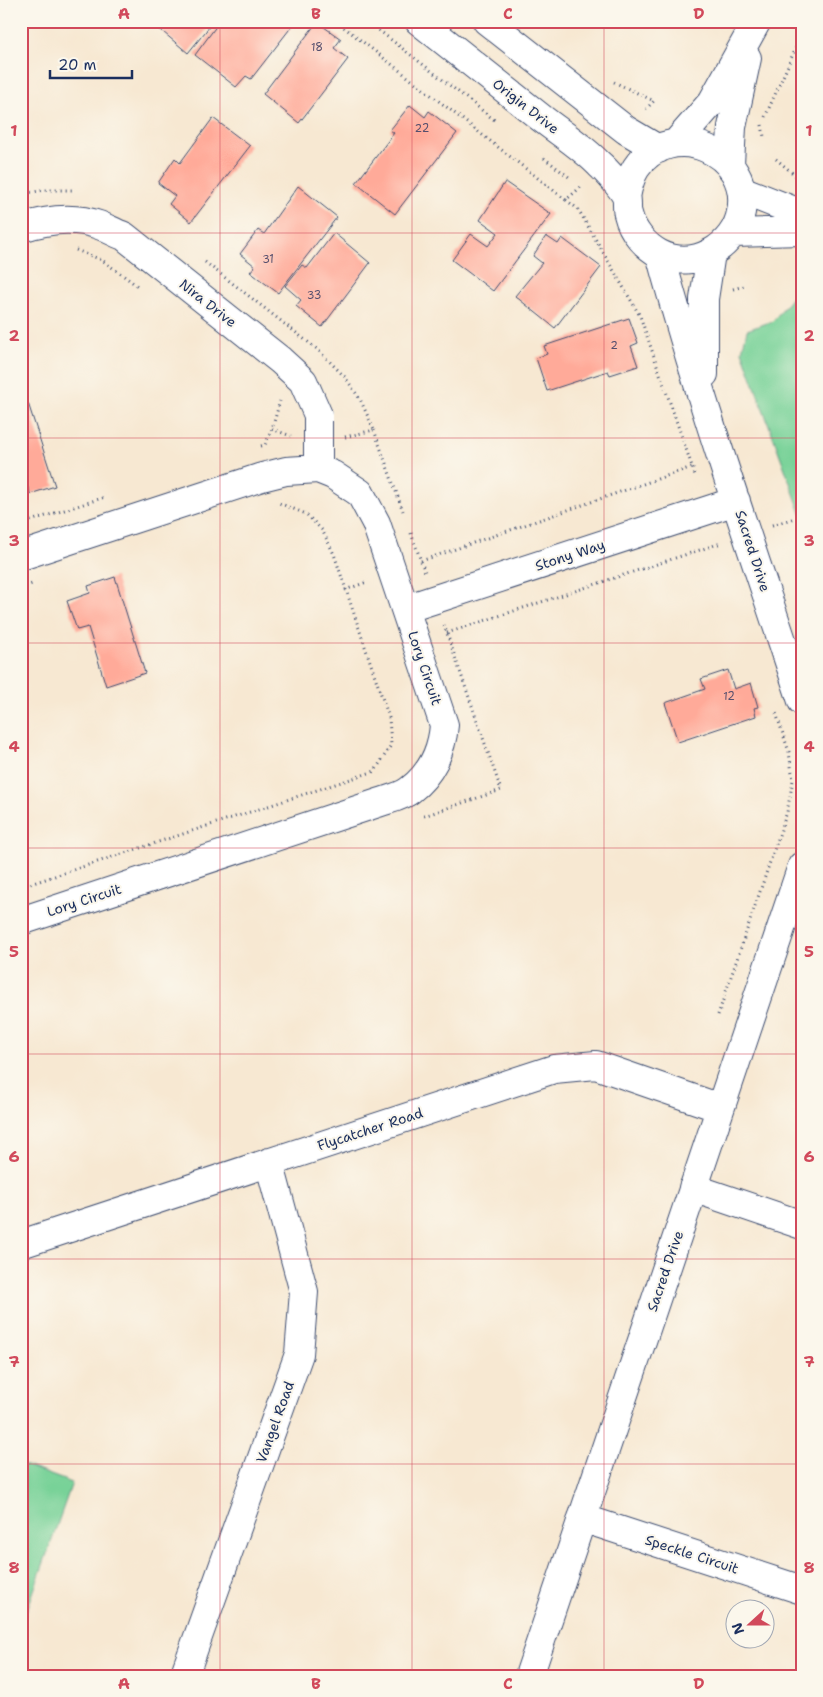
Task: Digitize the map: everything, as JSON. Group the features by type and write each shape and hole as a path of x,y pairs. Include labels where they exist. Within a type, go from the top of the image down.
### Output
{"street":[{"name":"Origin Drive","path":"419,21 599,164 626,197"},
{"name":"Origin Drive","path":"487,21 626,130 667,146"},
{"path":"667,146 712,102 755,26"},
{"path":"730,164 732,127 755,26"},
{"name":"Origin Drive","path":"696,144 715,151 730,164 737,176 743,201 741,213 733,233 723,244 711,253 699,258 686,260 660,254 646,244 634,231 628,214 626,197 636,168 646,157 667,146 696,144"},
{"path":"741,190 802,214"},
{"name":"Nira Drive","path":"21,228 64,219 97,224 124,236 280,360 303,380 318,415 318,469"},
{"path":"733,233 802,231"},
{"name":"Sacred Drive","path":"704,400 704,299 711,253"},
{"name":"Sacred Drive","path":"660,254 679,323 802,701"},
{"name":"Lory Circuit","path":"21,556 274,474 286,471 318,469 333,475 360,493 376,523 444,725 443,742 436,758 424,776 409,791 381,802 21,921"},
{"name":"Stony Way","path":"405,609 736,501"},
{"name":"Sacred Drive","path":"529,1676 720,1108 796,899 802,866"},
{"name":"Flycatcher Road","path":"21,1244 554,1069 596,1065 720,1108"},
{"name":"Vangel Road","path":"184,1676 299,1354 304,1292 269,1162"},
{"path":"693,1188 802,1224"},
{"name":"Speckle Circuit","path":"582,1518 802,1590"}],"path":[{"path":"367,21 505,127"},
{"path":"764,137 762,123 802,34"},
{"path":"543,157 581,186"},
{"path":"776,159 802,181"},
{"path":"566,200 578,209 640,316 722,552"},
{"path":"68,250 77,250 102,260 140,287"},
{"path":"21,887 375,770 391,745 389,718 334,554 322,530 306,514 279,503 274,474 265,445 272,429 281,397"},
{"path":"256,448 265,445"},
{"path":"421,561 692,467"},
{"path":"21,524 106,496"},
{"path":"447,632 795,518"},
{"path":"435,599 502,790"},
{"path":"718,1015 787,812 794,780 788,752 774,707"}],"green space":[{"path":"801,286 802,516 742,351 747,330 773,321"},
{"path":"21,1464 72,1483 21,1627"}],"building":[{"path":"161,21 214,21 188,53 157,27"},
{"path":"220,21 296,21 251,79 246,76 236,87 195,55"},
{"path":"317,22 341,39 334,48 348,59 299,123 263,94"},
{"path":"410,105 425,117 429,111 457,133 395,214 356,183 394,133 390,130"},
{"path":"213,118 250,146 191,222 169,204 175,196 158,183 175,158 180,163"},
{"path":"505,182 551,214 493,291 452,260 471,234 488,246 498,233 480,220"},
{"path":"298,186 337,217 278,293 250,272 255,266 240,254 258,230 264,234"},
{"path":"334,233 370,263 322,327 296,306 301,300 285,286 302,265 307,268"},
{"path":"546,236 558,244 562,238 601,267 555,328 515,296 542,263 533,256"},
{"path":"629,318 638,343 631,346 638,366 610,375 608,371 547,391 536,358 547,354 544,346"},
{"path":"28,403 55,486 30,494 29,488 21,491 21,405"},
{"path":"115,577 145,673 106,686 88,627 77,630 67,601 90,593 88,586"},
{"path":"728,670 734,689 751,683 758,707 754,708 756,716 678,742 665,703 705,689 701,679"}]}
